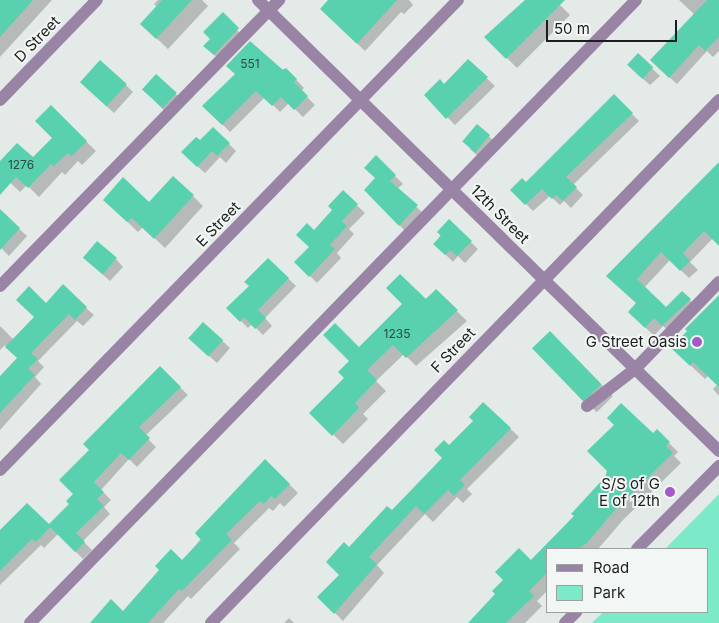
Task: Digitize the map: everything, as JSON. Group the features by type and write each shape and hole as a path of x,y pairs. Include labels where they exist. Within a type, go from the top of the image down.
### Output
{"street":[{"name":"D Street","path":"0,100 97,0"},
{"name":"12th Street","path":"258,0 719,451"},
{"path":"0,286 279,0"},
{"name":"E Street","path":"0,470 458,0"},
{"path":"30,623 636,0"},
{"name":"F Street","path":"211,623 719,100"},
{"path":"588,406 635,369 719,282"},
{"path":"638,548 719,466"},
{"path":"565,623 575,613"}],"green space":[{"path":"719,494 719,623 592,623 602,613 709,613 709,548 666,548"}],"building":[{"path":"0,0 33,0 0,37"},
{"path":"162,0 192,0 156,39 140,24"},
{"path":"328,0 397,0 357,44 320,9"},
{"path":"525,0 565,0 506,59 484,37"},
{"path":"707,0 719,0 719,37 705,51 699,45 669,78 650,60"},
{"path":"223,12 239,28 214,55 203,46 210,39 203,32"},
{"path":"250,41 283,70 286,68 297,79 294,82 308,96 294,110 281,97 272,106 256,91 222,125 202,106 235,74 226,66"},
{"path":"638,53 653,67 642,79 627,65"},
{"path":"468,59 488,77 446,119 424,95 440,79 444,84"},
{"path":"100,60 127,84 107,106 80,82"},
{"path":"156,74 177,93 163,108 142,90"},
{"path":"614,94 633,113 566,177 577,187 563,201 556,195 552,199 542,189 525,205 510,190 522,178 526,182"},
{"path":"51,105 87,141 72,156 68,153 54,166 51,164 28,188 16,177 0,195 0,161 17,143 33,157 52,138 35,121"},
{"path":"477,124 490,135 475,153 462,142"},
{"path":"213,127 230,143 217,156 212,151 197,167 181,152 196,137 200,140"},
{"path":"376,155 396,175 390,181 418,205 399,226 364,190 375,178 364,168"},
{"path":"719,162 719,246 704,231 683,253 690,261 680,271 661,252 637,279 666,307 682,291 691,299 662,326 654,318 645,328 628,312 636,303 606,276"},
{"path":"173,176 194,195 154,239 132,218 127,222 103,200 123,177 149,202"},
{"path":"343,190 358,204 342,221 347,226 330,245 335,249 309,277 294,262 309,247 296,235 307,223 314,230 332,210 328,206"},
{"path":"0,209 20,228 0,250"},
{"path":"449,219 472,241 457,256 450,250 445,255 433,244 441,236 437,232"},
{"path":"97,241 117,258 103,275 83,258"},
{"path":"268,258 289,278 258,310 266,318 255,329 244,317 240,322 226,308 249,286 244,282"},
{"path":"400,274 426,299 436,289 458,310 406,358 393,345 367,370 377,380 355,403 359,408 332,436 309,413 344,378 338,372 349,361 323,335 335,323 359,347 402,304 386,288"},
{"path":"63,284 87,307 75,320 69,314 31,353 38,359 28,369 35,375 0,413 0,376 17,358 5,347 34,317 16,300 29,286 46,303"},
{"path":"719,295 719,387 693,362 690,366 671,348 687,331 685,329"},
{"path":"203,322 223,340 208,356 188,338"},
{"path":"550,331 601,384 583,402 532,348"},
{"path":"160,366 181,387 139,427 150,438 129,460 121,453 94,482 104,492 97,499 104,506 76,533 85,542 75,552 50,527 36,542 32,539 0,571 0,530 27,503 49,524 69,504 66,501 73,494 59,480 89,450 83,444"},
{"path":"483,402 511,428 460,480 465,485 454,496 448,490 424,514 416,506 369,557 377,564 334,614 317,597 339,575 326,562 344,542 349,547 387,506 392,510 442,458 434,450 444,440 449,445 473,421 469,417"},
{"path":"621,403 653,433 657,429 670,442 666,446 673,453 614,511 587,543 580,548 546,548 546,574 529,591 534,596 506,623 468,623 495,594 492,591 503,580 495,572 519,548 531,560 574,516 571,514 605,477 607,471 587,451 614,425 607,418"},
{"path":"265,459 290,484 275,499 271,496 264,504 260,501 226,534 232,540 182,591 179,589 148,623 90,623 111,599 123,611 159,570 155,566 171,549 182,560 201,540 195,533"}],"place":[{"name":"G Street Oasis","path":"697,342"},
{"name":"S/S of G E of 12th","path":"670,492"}]}
